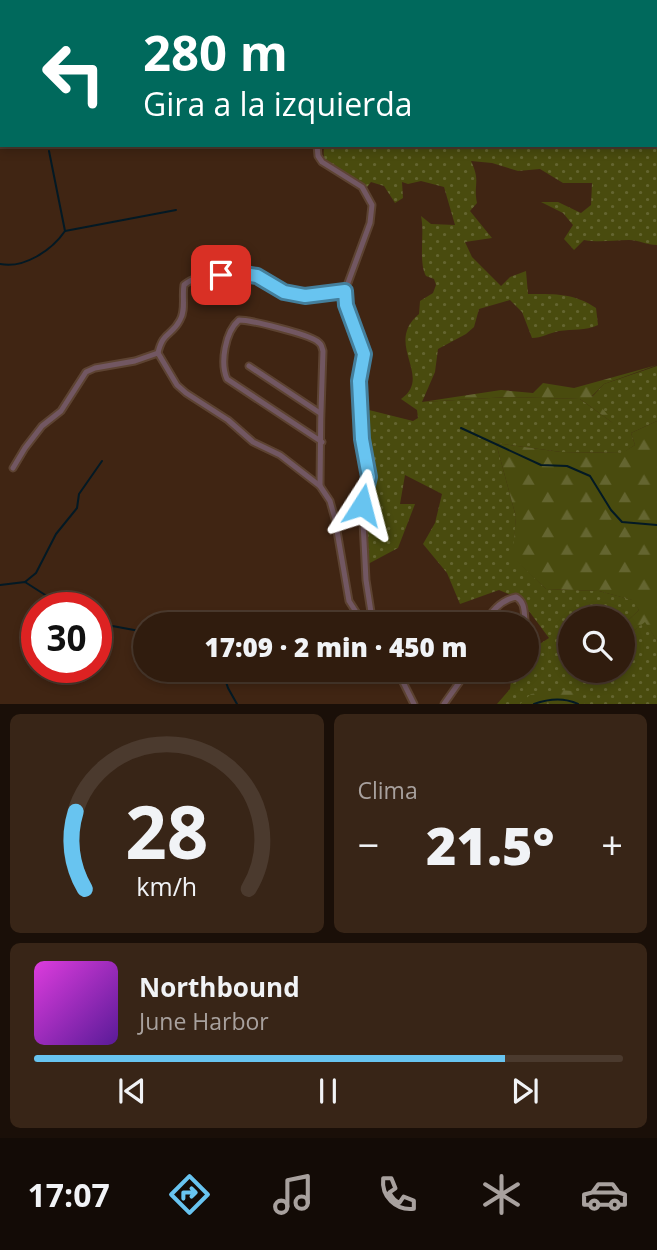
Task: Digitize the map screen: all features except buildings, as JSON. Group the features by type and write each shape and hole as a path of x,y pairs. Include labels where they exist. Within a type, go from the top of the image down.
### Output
{"street":[{"path":"317,147 322,162 362,187 372,205 370,223 345,291 346,305 364,354 359,381 362,439 369,477 362,505 366,580 371,612"},
{"path":"345,291 305,296 284,292 257,276 238,273 201,276 184,285 182,317 164,335 158,353 177,385 186,393 229,420 253,442 280,455 320,486 330,500 349,601 356,612"},
{"path":"320,486 322,442 320,413 323,351 319,342 248,320 239,320 233,325 227,339 224,372 227,379 322,442"},
{"path":"13,468 42,426 61,411 86,372 158,353"},
{"path":"249,366 320,413"},
{"path":"492,612 505,600 516,597 521,600 524,612"},
{"path":"403,682 414,704"},
{"path":"444,704 460,682"}],"green space":[{"path":"325,147 657,147 657,245 632,240 584,240 574,250 564,239 573,225 563,213 541,202 558,202 581,213 591,205 592,183 563,183 540,169 518,171 492,163 471,161 476,174 477,203 470,211 492,238 465,242 472,257 501,286 510,277 526,271 528,294 564,295 588,303 596,308 598,325 532,338 522,312 510,300 479,309 474,327 438,349 435,372 422,402 508,397 580,399 613,423 592,397 604,384 657,366 657,421 631,433 635,445 623,453 561,452 496,443 516,517 513,557 546,589 599,591 633,600 639,610 635,614 635,606 558,606 558,683 635,683 635,630 645,621 657,641 657,704 497,704 510,689 511,682 539,682 539,644 549,638 539,625 539,612 530,612 520,599 499,590 460,604 447,573 423,544 435,523 442,494 405,475 400,504 415,504 398,548 368,564 364,525 374,489 367,436 369,410 413,421 418,418 417,410 401,399 410,390 413,380 406,348 409,325 419,314 420,301 433,293 436,285 434,279 426,276 424,270 421,216 431,224 455,225 444,187 421,181 408,184 402,182 403,198 395,203 384,186 371,182 363,192 341,178 325,161"},
{"path":"657,365 604,384 592,396 617,426 580,399 508,397 422,402 501,390 533,393 543,383 574,388"},
{"path":"657,421 657,641 645,622 635,630 635,614 639,610 632,600 599,591 546,589 512,557 516,517 496,443 561,452 622,453 635,445 631,433"},
{"path":"561,690 581,692 585,704 520,704 531,694"}],"waterway":[{"path":"0,264 28,261 53,245 65,231 49,151"},
{"path":"65,231 176,210"},
{"path":"461,428 541,465 567,466 590,476 611,510 622,522 657,525"},
{"path":"25,582 36,573 56,534 77,508 79,494 102,461"},
{"path":"0,585 25,582 41,592"},
{"path":"112,626 133,630"},
{"path":"226,682 237,704"},
{"path":"534,704 556,700 578,704"}],"route":[{"path":"221,275 238,273 257,276 292,295 345,291 346,305 364,354 359,381 362,439 369,477 362,505"}]}
